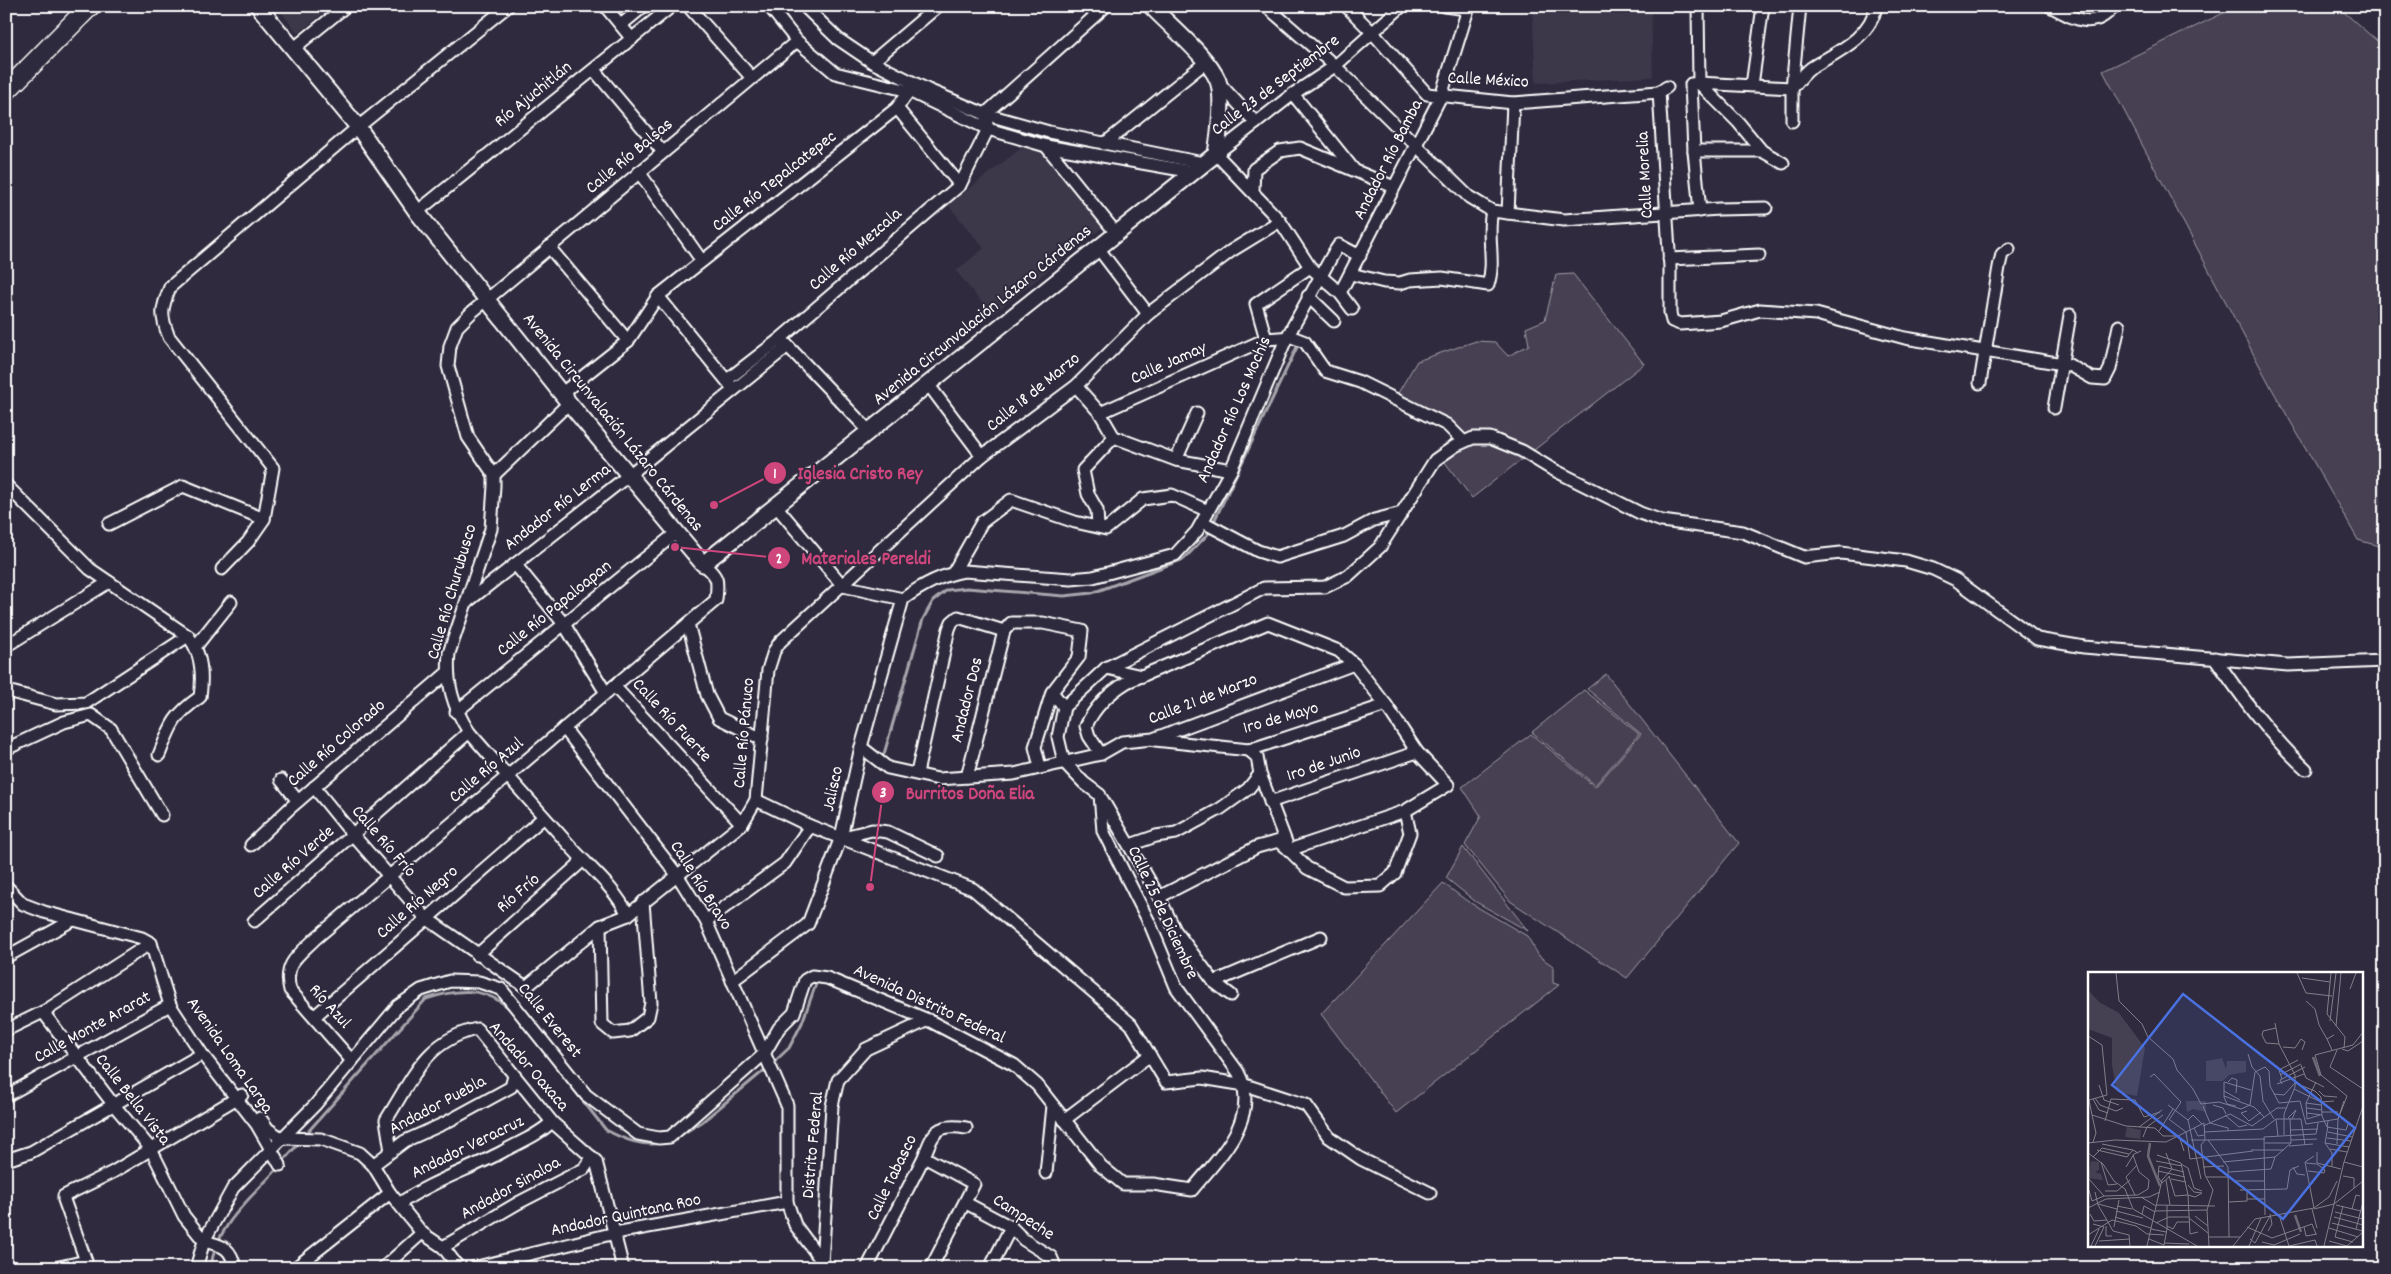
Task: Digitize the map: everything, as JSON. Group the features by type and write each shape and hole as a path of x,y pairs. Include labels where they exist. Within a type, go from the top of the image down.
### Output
{"main road":[{"path":"6,91 90,6"}],"street":[{"name":"Avenida Circunvalación Lázaro Cárdenas","path":"258,6 358,127 418,212 569,404 703,564 1216,154"},
{"path":"293,49 346,6"},
{"path":"222,569 248,542 264,519 273,468 169,337 162,319 164,301 170,287 358,127 508,6"},
{"path":"605,6 632,39"},
{"path":"621,25 644,6"},
{"name":"Río Ajuchitlán","path":"418,212 672,6"},
{"path":"688,6 752,78"},
{"path":"769,6 797,41 835,73 909,91 988,129 1046,146 1198,168"},
{"path":"804,6 838,39 872,62 928,90 984,114 1049,132 1198,168"},
{"path":"872,62 938,6"},
{"path":"984,114 1106,6"},
{"path":"1152,6 1206,62 1218,82 1256,123"},
{"path":"1266,6 1335,66 1469,197 1492,211 1564,220 1766,208"},
{"name":"Calle México","path":"1346,6 1372,32 1427,94 1513,103 1663,89"},
{"name":"Calle 23 de Septiembre","path":"1216,154 1293,94 1335,66 1402,6"},
{"path":"1444,6 1469,7"},
{"path":"1698,6 1694,151 1700,211"},
{"path":"1752,85 1763,6"},
{"path":"1792,121 1792,88 1800,6"},
{"path":"1792,88 1812,66 1834,56 1858,36 1868,24 1876,6"},
{"path":"2050,6 2075,19 2092,22 2106,16 2114,6"},
{"name":"Andador Río Bamba","path":"1340,293 1441,96 1469,7"},
{"name":"Calle Río Balsas","path":"486,299 797,41"},
{"path":"1104,144 1206,62"},
{"path":"594,70 663,152"},
{"path":"1218,82 1220,114 1216,154 1280,221 1310,266 1340,293 1352,310"},
{"path":"1695,83 1792,88"},
{"path":"1695,83 1738,122 1762,151 1783,163"},
{"name":"Calle Morelia","path":"1663,89 1665,214 1670,263 1670,313 1672,321 1680,324 1720,321 1760,310 1816,314 1905,338 1985,351"},
{"name":"Calle Río Tepalcatepec","path":"569,404 566,390 628,341 658,296 897,108 909,91"},
{"path":"1293,94 1355,171"},
{"path":"1508,212 1513,103"},
{"path":"897,108 960,184"},
{"path":"984,114 988,129"},
{"name":"Calle Río Mezcala","path":"726,380 784,343 960,184 988,129"},
{"path":"1046,146 1116,233"},
{"path":"1253,191 1254,168 1280,151 1300,148 1394,188"},
{"path":"1694,151 1762,151"},
{"path":"639,172 702,261"},
{"path":"1350,274 1384,282 1400,283 1410,280 1442,278 1488,284 1492,272 1488,227 1492,211"},
{"name":"Calle 18 de Marzo","path":"843,586 982,456 1076,386 1148,314 1231,251 1280,221"},
{"name":"Andador Río Los Mochis","path":"903,599 925,585 953,573 964,571 1071,579 1093,577 1175,555 1187,544 1206,519 1231,470 1286,339 1308,296 1339,245 1360,256"},
{"path":"549,247 628,341"},
{"path":"1098,248 1148,314"},
{"path":"1980,383 1998,267 2002,254 2009,249"},
{"path":"1670,263 1760,255"},
{"path":"1266,339 1256,304 1310,266"},
{"path":"658,296 734,390"},
{"path":"1308,296 1334,321"},
{"path":"486,299 457,327 450,346 448,366 468,437 494,475 569,404"},
{"path":"2054,408 2070,315"},
{"path":"1985,351 2062,363 2092,378 2105,379 2110,369 2119,326"},
{"name":"Calle Jamay","path":"1100,413 1266,339 1286,339 1292,337 1305,342 1325,370 1360,382 1447,425 1464,441"},
{"path":"784,343 869,431"},
{"name":"Andador Río Lerma","path":"466,603 734,390 784,343"},
{"path":"928,384 982,456"},
{"path":"1076,386 1100,413 1114,437 1176,460 1231,470"},
{"path":"1176,460 1197,413"},
{"path":"1098,526 1097,510 1088,494 1083,470 1114,437"},
{"path":"1231,995 1214,982 1175,930 1159,897 1100,795 1084,783 1064,762 1058,737 1064,707 1106,668 1264,588 1325,587 1348,576 1380,547 1435,460 1464,441 1473,438 1490,438 1522,451 1550,468 1640,513 1662,521 1743,532 1804,557 1841,553 1906,561 1933,569 1956,580 2037,639 2084,647 2288,665 2385,661"},
{"name":"Calle Río Churubusco","path":"494,475 491,529 450,653 447,673 456,712 469,732 581,858 606,882 622,903 628,915"},
{"path":"6,485 90,569 188,636 196,646 201,666 200,697 182,709 173,720 159,754"},
{"path":"109,524 183,486 264,519"},
{"path":"953,573 982,522 1011,500 1074,522 1106,529 1143,499 1172,495 1224,532 1258,551 1277,557 1344,536 1374,520 1402,513"},
{"path":"776,506 843,586 903,599"},
{"name":"Calle Río Papaloapan","path":"456,712 676,532"},
{"name":"Calle Río Fuerte","path":"515,564 564,624 610,690 742,824"},
{"name":"Calle Río Azul","path":"288,973 293,960 316,938 716,600 718,582 715,574 703,564"},
{"path":"6,646 109,582"},
{"name":"Calle Río Pánuco","path":"526,987 600,926 628,915 742,824 756,800 768,670 774,651 780,642 843,586"},
{"name":"Jalisco","path":"732,981 808,924 842,837 862,748 903,599"},
{"path":"196,646 231,602"},
{"path":"917,773 952,622 958,617 1004,631 1011,623 1028,622 1082,631 1079,657 1052,692 1035,747 1040,767"},
{"path":"1101,754 1089,736 1086,726 1090,718 1111,692 1142,676 1268,622 1338,652 1354,664 1386,705 1417,752 1448,785 1405,811 1289,850"},
{"path":"688,624 707,694 719,718 762,739"},
{"name":"Andador Dos","path":"967,778 1004,631"},
{"path":"6,696 11,692 56,704 86,703 188,636"},
{"path":"2215,658 2245,702 2279,745 2306,769"},
{"name":"Calle 21 de Marzo","path":"862,748 888,768 938,779 1014,774 1101,754 1122,742 1153,739 1354,664"},
{"path":"1106,668 1142,676"},
{"name":"Calle Río Colorado","path":"251,845 298,801 447,673"},
{"path":"1052,692 1064,707"},
{"name":"1ro de Mayo","path":"1153,739 1248,750 1386,705"},
{"path":"6,748 64,722 91,715 111,728 162,815"},
{"name":"Calle Río Bravo","path":"564,728 678,876 706,921 787,1106 787,1202"},
{"name":"Calle Río Verde","path":"254,920 469,732"},
{"name":"1ro de Junio","path":"1248,750 1256,757 1270,802 1417,752"},
{"path":"1130,845 1156,836 1176,833 1220,809 1248,789 1260,774"},
{"path":"281,780 298,801"},
{"name":"Calle Río Frío","path":"314,787 353,835 426,918 526,987"},
{"name":"Calle 25 de Diciembre","path":"1100,795 1103,830 1150,924 1176,987 1245,1084"},
{"path":"756,800 810,826 973,888 1132,1024 1166,1082 1202,1078 1245,1084 1306,1105 1329,1137 1361,1159 1430,1193"},
{"path":"1270,802 1289,850"},
{"path":"1159,897 1257,847 1279,841 1307,868 1344,887 1380,886 1395,873 1410,833 1405,811"},
{"name":"Calle Río Negro","path":"315,1016 544,817"},
{"path":"706,921 785,863 810,826"},
{"path":"842,837 872,830 888,832 938,856"},
{"name":"Río Frío","path":"477,955 578,865 581,858"},
{"path":"6,1030 42,1012 150,943 142,938 73,920 23,904 7,889"},
{"path":"600,926 602,1024 614,1033 630,1031 648,1017 651,1003 643,902"},
{"path":"6,958 73,920"},
{"path":"1214,982 1321,936"},
{"name":"Avenida Loma Larga","path":"150,943 170,1005 202,1054 280,1142 282,1162"},
{"name":"Río Azul","path":"288,973 290,990 315,1016 352,1061"},
{"name":"Avenida Distrito Federal","path":"765,1056 779,1028 794,1013 805,980 812,976 827,978 928,1020 1014,1065 1037,1085 1101,1166 1123,1184 1153,1184 1192,1190 1217,1159 1240,1124 1247,1097 1245,1084"},
{"name":"Calle Everest","path":"204,1241 233,1188 315,1105 398,1006 421,990 450,981 480,982 501,989 586,1095 638,1134 659,1138 670,1137 765,1056"},
{"name":"Calle Monte Ararat","path":"6,1096 170,1005"},
{"name":"Calle Bella Vista","path":"42,1012 113,1104 151,1149 184,1216 204,1241"},
{"name":"Distrito Federal","path":"821,1266 832,1106 838,1080 866,1049 928,1020"},
{"name":"Andador Oaxaca","path":"391,1151 386,1120 427,1055 444,1041 461,1033 477,1029 552,1122 596,1161 623,1268"},
{"path":"6,1160 31,1152 202,1054"},
{"path":"1064,1120 1150,1055"},
{"name":"Andador Puebla","path":"373,1165 405,1141 423,1131 445,1124 511,1087 514,1076"},
{"path":"55,1268 86,1260 64,1196 113,1172 239,1097"},
{"path":"1046,1172 1053,1106"},
{"name":"Andador Veracruz","path":"399,1204 416,1192 490,1159 529,1139 552,1122"},
{"name":"Calle Tabasco","path":"867,1268 924,1157 931,1138 940,1130 950,1125 966,1128"},
{"path":"280,1142 321,1139 360,1153 373,1165 390,1192 422,1233 443,1247 459,1268"},
{"name":"Andador Sinaloa","path":"443,1247 518,1203 584,1169 592,1157"},
{"path":"924,1157 974,1184 966,1203 931,1268"},
{"path":"295,1268 390,1192"},
{"path":"787,1202 795,1224 821,1266"},
{"name":"Andador Quintana Roo","path":"474,1268 615,1233 787,1202"},
{"name":"Campeche","path":"966,1203 1011,1227 1024,1240 1052,1257 1054,1264 1052,1268"},
{"path":"990,1268 1011,1227"},
{"path":"383,1268 422,1233"},
{"path":"196,1268 204,1241 222,1246 233,1255 235,1268"}],"shaded area":[{"path":"276,6 332,6 298,33"},
{"path":"1532,6 1651,6 1653,77 1536,83"},
{"path":"2238,6 2337,6 2385,48 2385,548 2358,540 2272,389 2103,71"},
{"path":"1024,146 1041,150 1102,228 992,315 956,271 984,248 948,205"},
{"path":"1573,274 1644,364 1529,454 1498,439 1464,439 1395,398 1417,361 1476,341 1495,342 1508,356 1529,345 1526,328 1545,320 1556,275"},
{"path":"1490,440 1526,456 1472,498 1441,457 1455,447"},
{"path":"1606,674 1739,843 1627,978 1510,901 1465,845 1481,816 1462,787 1531,734 1595,787 1641,734 1587,689"},
{"path":"1584,690 1639,734 1595,785 1532,732"},
{"path":"1463,847 1528,931 1476,902 1446,878"},
{"path":"1443,883 1467,901 1527,936 1539,956 1553,966 1553,983 1559,985 1396,1113 1321,1014"}],"waterway":[{"path":"884,754 923,619 933,601 947,590 967,588 1064,596 1092,593 1184,559 1208,534 1297,347"},
{"path":"772,1064 789,1048 802,1023 817,981"},
{"path":"305,1135 426,999 449,993 470,992 490,996 510,1009 606,1130 633,1141 647,1144 662,1143"},
{"path":"679,1136 702,1122 767,1068"},
{"path":"282,1162 300,1142"},
{"path":"211,1268 219,1239 227,1226 236,1213 279,1167"}],"place":[{"name":"Iglesia Cristo Rey","path":"714,505"},
{"name":"Materiales Pereldi","path":"675,547"},
{"name":"Burritos Doña Elia","path":"870,887"}]}
